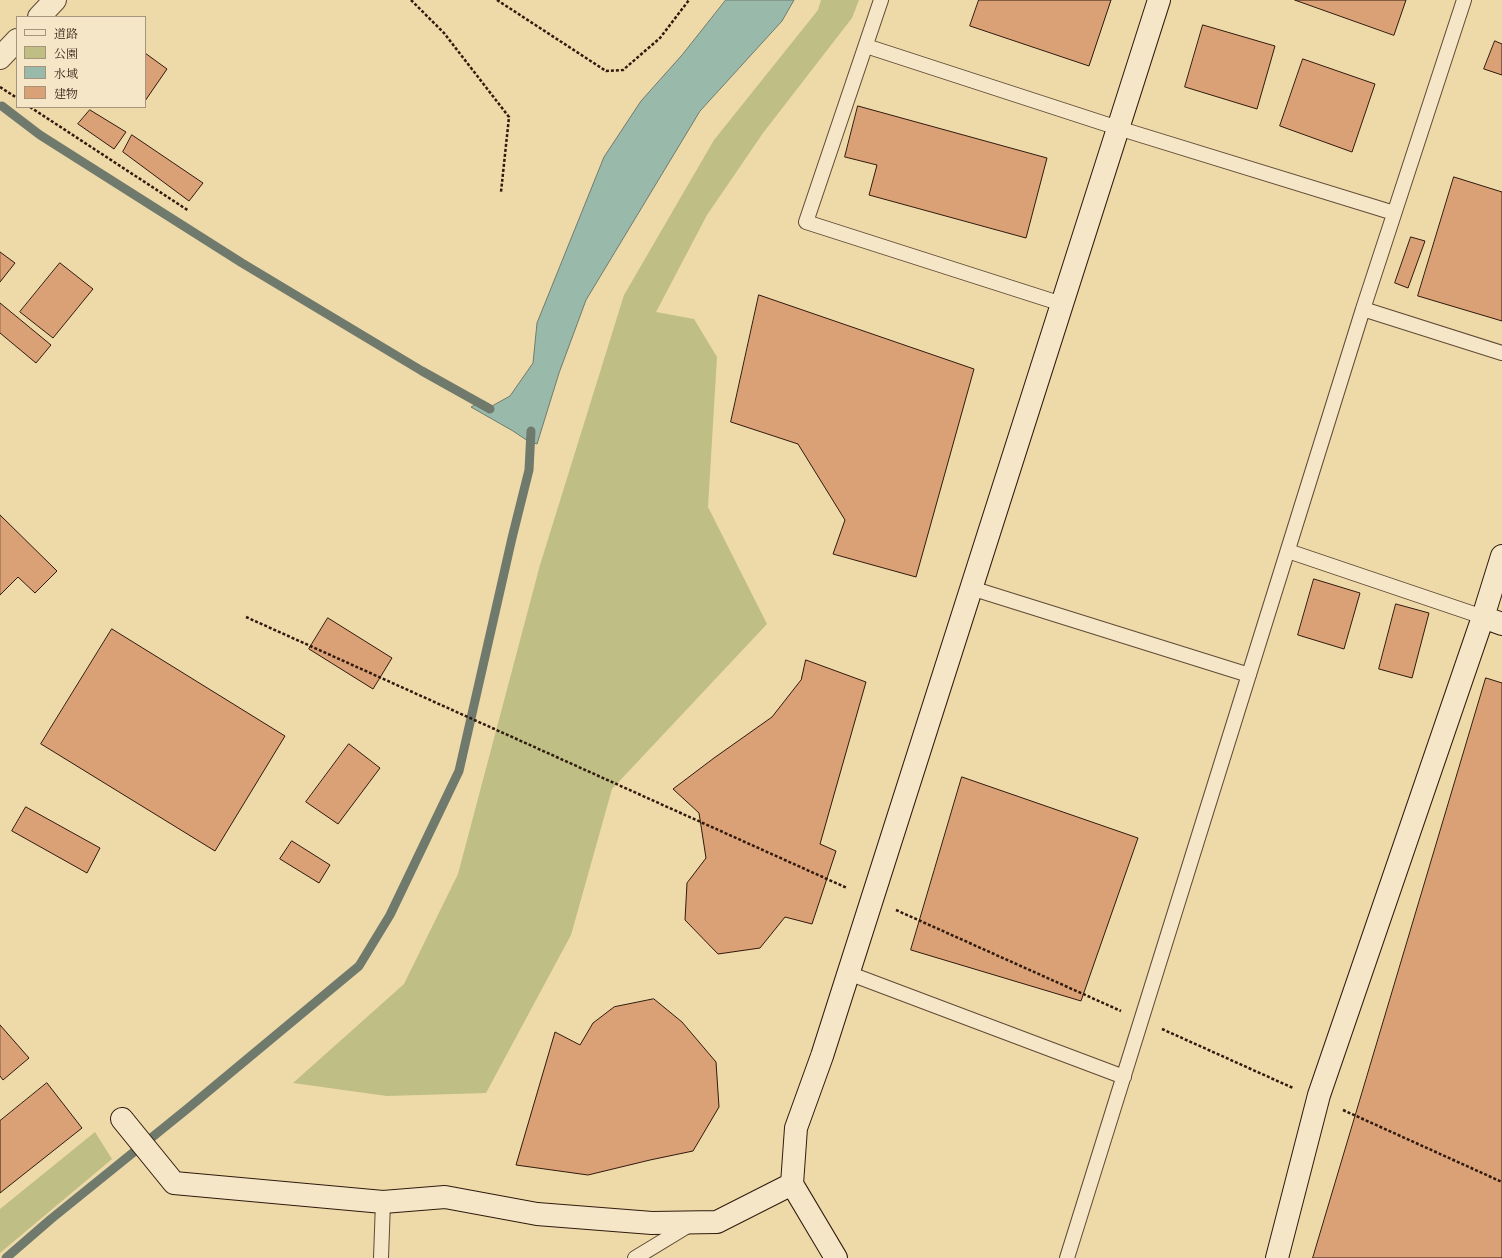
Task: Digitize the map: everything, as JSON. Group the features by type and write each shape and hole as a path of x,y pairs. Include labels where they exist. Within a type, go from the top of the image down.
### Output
{"street":[{"path":"40,16 55,0"},
{"path":"836,1258 792,1184 796,1128 822,1056 1159,0"},
{"path":"0,58 16,41"},
{"path":"1277,1258 1319,1095 1493,621 1502,556"},
{"path":"122,1119 174,1183 383,1202 445,1197 537,1214 652,1223 717,1222 792,1184"}],"lane":[{"path":"881,0 806,222 1062,304"},
{"path":"1067,1258 1363,309 1464,0"},
{"path":"866,46 1118,128 1394,213"},
{"path":"1363,309 1502,354"},
{"path":"1288,551 1493,621"},
{"path":"971,588 1249,675"},
{"path":"848,973 1124,1077"},
{"path":"381,1258 383,1202"},
{"path":"635,1258 694,1222"}],"path":[{"path":"411,0 444,33 509,117 501,192"},
{"path":"497,0 606,71 623,70 660,38 689,0"},
{"path":"0,87 16,97"},
{"path":"32,108 189,211"}],"green space":[{"path":"821,0 859,0 852,18 763,133 707,215 656,312 694,319 717,357 708,507 767,624 612,789 571,935 486,1093 387,1096 293,1083 404,984 458,874 540,565 624,295 714,140 818,10"},
{"path":"95,1132 112,1159 0,1253 0,1209"}],"water":[{"path":"726,0 794,0 782,21 700,111 586,300 559,373 537,444 528,441 471,407 483,401 492,406 510,396 533,363 537,323 604,157 641,101 682,55"}],"building":[{"path":"979,0 1111,0 1089,66 970,26"},
{"path":"1295,0 1406,0 1394,35"},
{"path":"1203,25 1275,46 1257,109 1185,87"},
{"path":"1495,41 1502,44 1502,75 1484,69"},
{"path":"146,54 167,69 146,100"},
{"path":"1303,59 1375,84 1352,152 1280,126"},
{"path":"858,106 1047,158 1026,238 869,195 877,165 845,157"},
{"path":"90,110 126,132 114,149 78,124"},
{"path":"132,135 203,183 189,201 123,152"},
{"path":"1454,177 1502,192 1502,321 1418,296"},
{"path":"1411,237 1425,241 1408,288 1395,283"},
{"path":"0,252 15,263 0,282"},
{"path":"60,263 93,289 53,338 20,312"},
{"path":"759,295 974,369 916,577 833,554 845,520 798,444 731,422"},
{"path":"0,303 51,345 36,363 0,333"},
{"path":"0,515 57,571 35,593 18,577 0,595"},
{"path":"1314,579 1360,593 1344,649 1298,635"},
{"path":"1396,604 1429,613 1412,678 1379,669"},
{"path":"328,618 392,658 373,689 309,649"},
{"path":"112,629 285,736 215,851 41,744"},
{"path":"806,660 866,682 820,844 836,851 812,924 785,917 760,948 718,954 685,920 687,883 706,858 699,813 673,789 772,717 801,680"},
{"path":"1486,678 1502,683 1502,1258 1313,1258"},
{"path":"349,744 380,768 338,824 306,802"},
{"path":"962,777 1138,838 1081,1001 911,950"},
{"path":"26,807 100,848 87,873 12,831"},
{"path":"292,841 330,865 319,883 280,859"},
{"path":"654,999 682,1022 716,1062 719,1107 693,1151 588,1175 516,1165 555,1032 580,1045 593,1023 614,1007"},
{"path":"0,1025 29,1058 3,1080 0,1076"},
{"path":"47,1083 82,1128 0,1193 0,1121"}],"waterway":[{"path":"2,106 40,135 242,263 422,371 490,409"},
{"path":"6,1258 51,1219 187,1109 359,966 390,915 459,771 529,470 531,431"}]}
